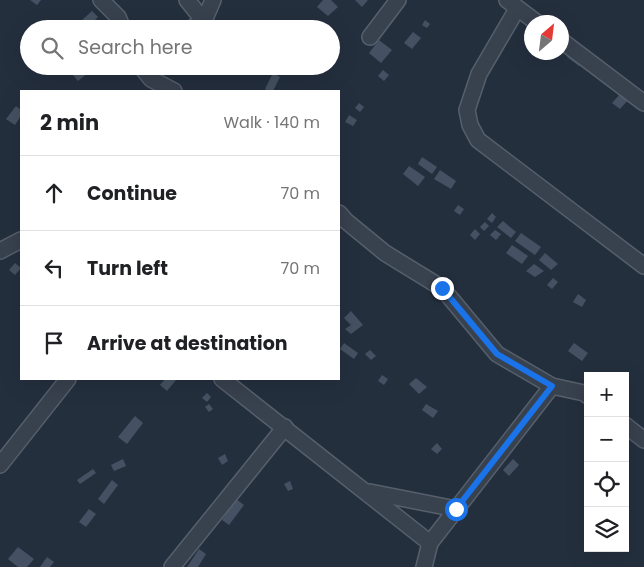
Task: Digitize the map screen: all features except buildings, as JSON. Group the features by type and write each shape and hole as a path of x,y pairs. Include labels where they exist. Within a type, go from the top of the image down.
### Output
{"street":[{"path":"101,0 119,20"},
{"path":"187,0 203,20"},
{"path":"204,20 213,0"},
{"path":"370,37 398,0"},
{"path":"527,15 512,4 479,74 467,110 470,125 478,140 644,266"},
{"path":"569,46 644,103"},
{"path":"148,75 151,79 172,90"},
{"path":"340,214 385,253 442,288 497,354 552,386 584,393"},
{"path":"0,250 20,240"},
{"path":"0,465 67,380"},
{"path":"223,380 430,543"},
{"path":"424,567 430,543 552,386"},
{"path":"172,567 285,427"},
{"path":"629,428 644,440"},
{"path":"366,492 456,509"}],"route":[{"path":"442,288 497,354 552,386 456,509"}]}
